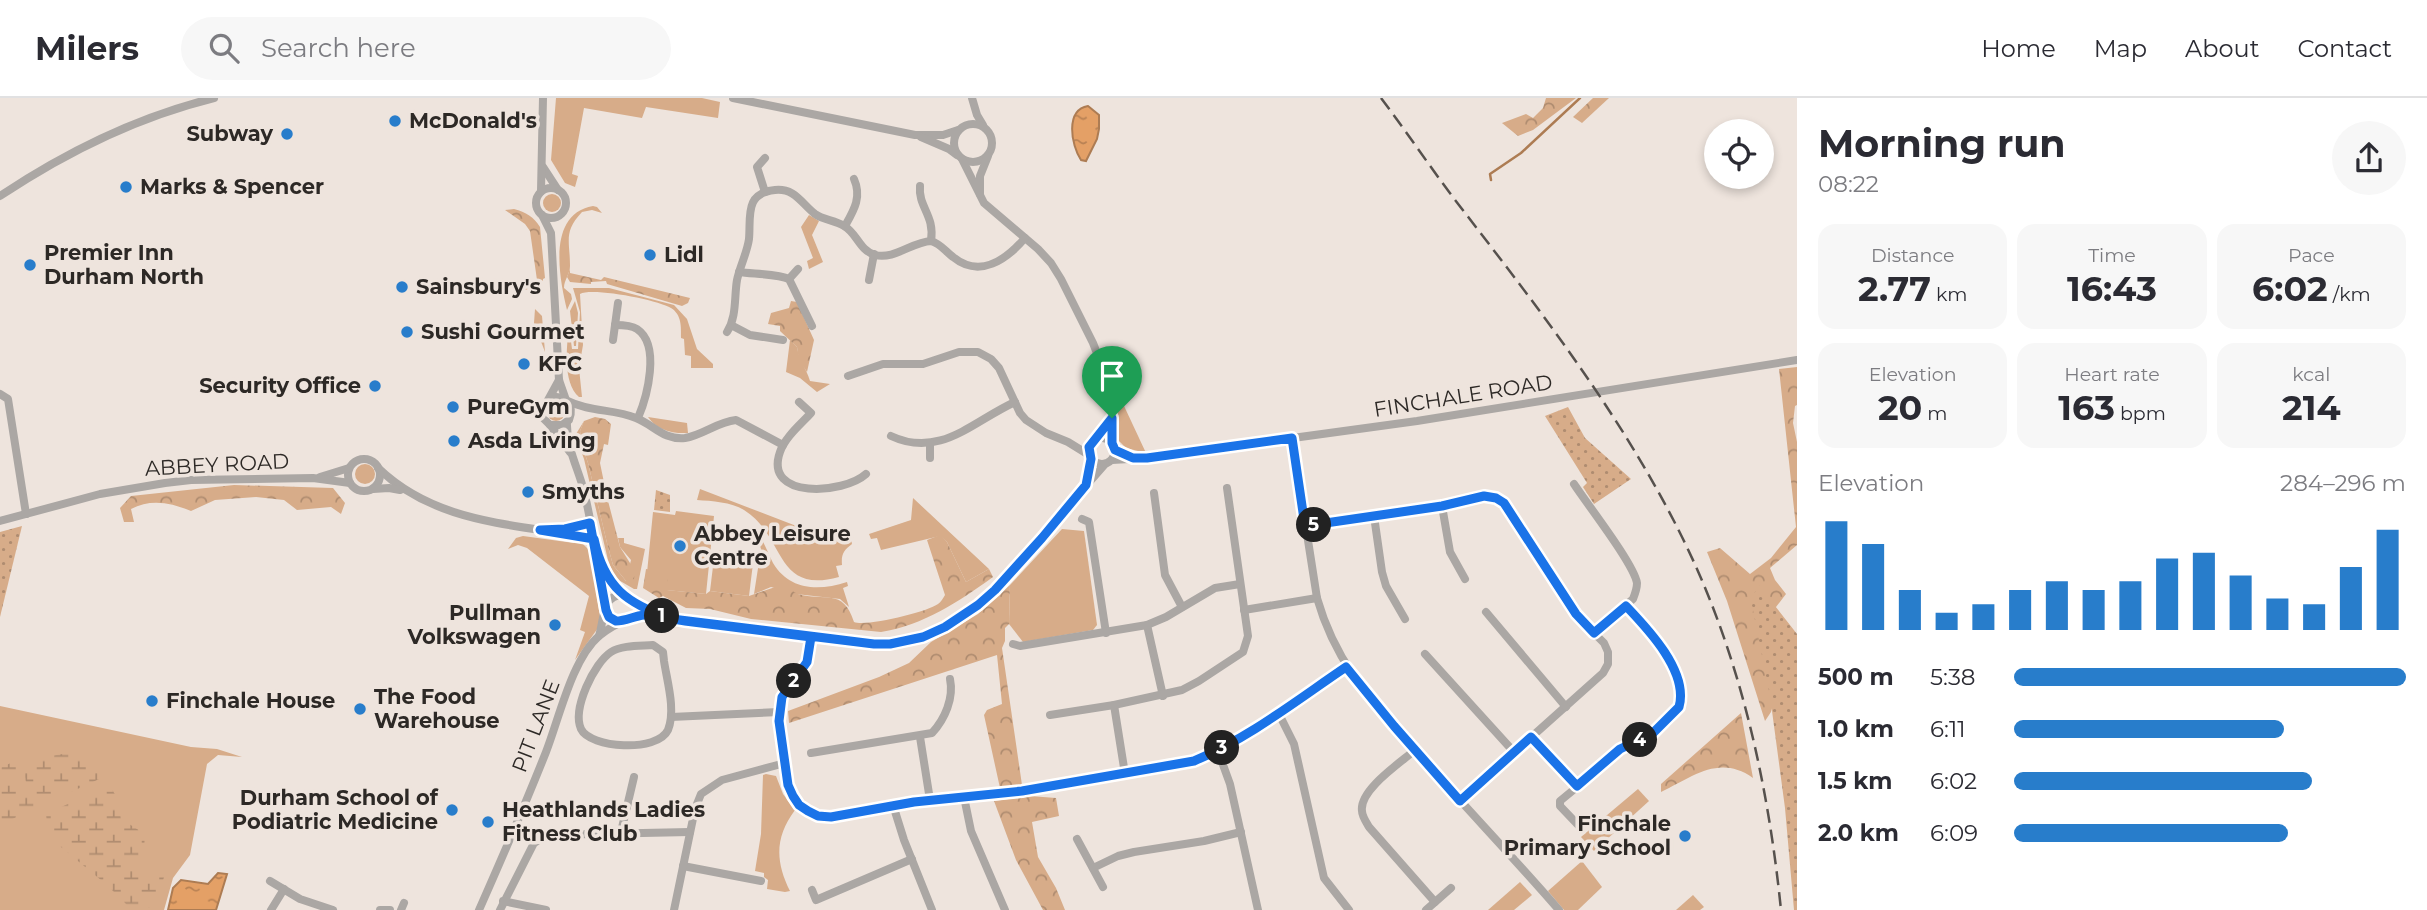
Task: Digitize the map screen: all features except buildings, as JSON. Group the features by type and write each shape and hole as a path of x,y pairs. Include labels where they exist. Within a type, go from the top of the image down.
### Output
{"street":[{"path":"0,196 44,168 97,140 139,122 215,98"},
{"path":"733,98 915,135 976,162 988,155"},
{"path":"544,99 541,158 543,167 541,191 536,206 551,233 559,380 571,408 567,433 571,454 584,492 601,587 612,619 626,620 659,615"},
{"path":"972,100 992,139 981,176 980,197"},
{"path":"597,556 610,583 627,597 659,615 685,621 811,637 890,644 923,637 945,627 978,605 995,590 1108,462 1114,447 1113,399 1106,373 1078,310 1051,263 1026,238 990,210 980,197 953,143 968,116 972,100"},
{"path":"915,135 943,135 973,123 985,128"},
{"path":"765,158 754,165 765,192"},
{"path":"543,167 566,202 551,233"},
{"path":"845,226 861,190 853,179"},
{"path":"920,186 920,198 932,222 931,241"},
{"path":"541,191 547,188 558,190"},
{"path":"783,340 729,329 739,272 749,241 749,213 757,197 765,192 789,191 803,201 814,214 845,226 859,244 874,254 890,255 931,241 960,262 991,265 1007,258 1026,238"},
{"path":"910,195 920,198"},
{"path":"542,215 552,218 560,214"},
{"path":"869,280 874,254"},
{"path":"789,279 798,269"},
{"path":"739,272 780,276 793,282 812,327"},
{"path":"613,340 618,303"},
{"path":"615,325 639,330 650,356 649,381 638,418"},
{"path":"848,376 883,364 923,363 959,352 974,351 991,359 999,368 1020,413 1034,426 1068,442 1095,463 1108,462"},
{"name":"FINCHALE ROAD","path":"1108,462 1618,390 1797,360"},
{"path":"559,380 550,398 542,406 543,418 571,454"},
{"path":"0,394 8,399 26,514"},
{"path":"550,398 556,396 592,410 638,418 664,435 681,438 725,421 736,420 783,445"},
{"path":"799,402 811,412 783,445 778,460 780,473 794,487 835,488 864,479"},
{"path":"891,436 930,443 956,436 1015,402"},
{"path":"550,425 558,426 592,410"},
{"path":"1086,485 1094,441 1112,418"},
{"path":"1292,438 1317,598 1324,623 1346,667 1415,750 1559,910"},
{"path":"1068,442 1105,439 1114,447"},
{"path":"930,443 930,458"},
{"name":"FINCHALE ROAD","path":"1114,447 1133,458"},
{"path":"313,478 349,468 357,460 370,460 406,492"},
{"path":"349,468 350,483 359,491 389,488 406,492 445,510 508,525 594,539"},
{"path":"373,489 380,480 378,468"},
{"path":"313,478 350,483"},
{"name":"ABBEY ROAD","path":"0,521 100,494 165,483 191,480 313,478"},
{"path":"1574,484 1637,581 1636,592 1626,606 1594,633"},
{"path":"1050,715 1163,696 1199,681 1243,652 1248,636 1227,488"},
{"path":"1154,493 1165,575 1182,607"},
{"path":"1305,526 1442,506 1484,496 1496,498 1504,503 1576,614 1604,643 1608,652 1608,664 1603,673 1460,801"},
{"path":"1442,506 1450,552 1465,579"},
{"path":"1374,516 1384,579 1405,619"},
{"path":"1082,519 1089,522 1106,633"},
{"path":"540,530 565,529 590,523"},
{"path":"1013,644 1020,646 1147,625 1215,588 1240,584"},
{"path":"606,607 614,596 627,597"},
{"path":"626,620 632,611 627,597"},
{"path":"1244,611 1317,598"},
{"path":"1580,827 1560,806 1560,801 1620,749 1652,734 1679,707 1681,689 1668,658 1657,641 1626,606"},
{"name":"PIT LANE","path":"599,636 606,607"},
{"path":"1486,612 1566,707"},
{"name":"PIT LANE","path":"479,910 545,755 576,667 599,636 626,620"},
{"path":"1147,625 1163,696"},
{"path":"811,637 807,662 785,692 779,712 788,785 793,796 799,805 818,816 831,817 893,805 1125,774 1194,761 1218,751 1279,714 1346,667"},
{"path":"653,645 663,652 671,717 667,732 660,739 639,746 594,739 585,734 580,724 583,694 610,653 619,648 653,645"},
{"path":"1425,654 1514,752"},
{"path":"811,753 932,733 939,726 951,697 950,678"},
{"path":"1114,705 1125,774"},
{"path":"671,717 779,712"},
{"path":"1279,714 1294,744 1324,877 1349,910"},
{"path":"920,737 930,800"},
{"path":"1531,737 1577,786"},
{"path":"1415,750 1368,790 1362,801 1362,813 1369,827 1435,902"},
{"path":"1218,751 1230,784 1258,910"},
{"path":"674,910 701,794 722,780 785,763"},
{"path":"621,832 634,777"},
{"path":"964,797 971,831 1005,910"},
{"path":"893,805 932,910"},
{"path":"546,910 501,905 534,844 547,835 690,832"},
{"path":"1093,868 1134,852 1241,832"},
{"path":"1077,839 1102,887"},
{"path":"812,890 816,900 912,859"},
{"path":"683,866 761,881"},
{"path":"270,881 300,899 329,910"},
{"path":"1426,909 1451,888"},
{"path":"271,910 284,889"},
{"path":"380,910 390,910"}],"green space":[{"path":"556,98 702,98 720,102 718,118 646,107 642,118 584,108 572,174 578,176 575,187 565,183 551,160"},
{"path":"1546,98 1576,98 1533,130 1518,136 1502,123 1526,114 1533,118 1543,108"},
{"path":"1593,98 1609,98 1582,123 1573,117"},
{"path":"552,194 558,197 561,203 558,209 552,212 546,209 543,203 546,197"},
{"path":"593,206 602,213 592,210 582,212 570,231 570,269 564,288 571,294 572,299 567,310 561,281 562,234 568,221 578,211"},
{"path":"514,209 529,215 540,227 545,278 543,284 525,290 524,283 537,280 530,231 525,224 505,210"},
{"path":"809,215 819,221 812,235 823,262 809,269 807,261 813,258 801,227"},
{"path":"570,269 570,273 601,280 604,277 690,298 688,303 682,306 607,284 606,281 591,284 570,282 567,277"},
{"path":"573,288 609,288 674,305 687,319 697,349 713,364 713,368 691,368 691,356 685,355 679,318 671,308 625,295 587,292 580,294 583,345 579,368 582,397 579,397 570,382 567,363 569,326 572,349 578,349 580,312"},
{"path":"575,301 578,313 574,346 570,311"},
{"path":"791,301 797,302 814,340 807,372 799,360 797,347 780,331 780,326 768,324 771,313 789,308"},
{"path":"535,309 542,316 545,352 534,323"},
{"path":"790,340 797,347 810,381 830,384 817,392 800,378 786,372"},
{"path":"1797,367 1797,405 1793,423 1797,442 1797,545 1770,568 1786,594 1776,607 1775,697 1765,721 1727,601 1707,552 1720,548 1750,574 1771,558 1796,527 1779,369"},
{"path":"1118,393 1146,453 1126,448 1118,440"},
{"path":"556,403 562,406 565,412 562,418 556,421 550,418 547,412 550,406"},
{"path":"1568,407 1585,438 1631,479 1594,504 1583,487 1587,483 1545,416"},
{"path":"595,417 605,419 611,424 608,445 604,444 600,463 620,547 635,571 634,579 626,581 613,565 582,445 580,431 584,421"},
{"path":"648,417 687,423 688,433 665,430 655,425"},
{"path":"584,421 580,431 582,445 607,543 613,565 626,581 631,560 620,547 618,538 624,538 624,543 645,549 637,589 615,578 608,560 577,440 576,434"},
{"path":"365,464 372,467 375,474 372,481 365,484 358,481 355,474 358,467"},
{"path":"234,485 333,488 345,503 341,514 331,507 297,510 284,500 256,497 215,500 191,511 169,504 154,503 131,509 134,522 124,522 120,508 131,496"},
{"path":"700,489 799,527 839,533 851,539 852,544 845,550 842,565 836,566 839,577 818,580 803,578 791,571 757,521 733,505 697,500"},
{"path":"656,490 670,495 670,512 654,510"},
{"path":"913,498 989,569 966,582 947,542 940,536 881,550 877,538 871,539 869,534 911,520"},
{"name":"Abbey Leisure Centre","path":"676,511 714,516 706,594 666,590 646,583 653,512 675,515"},
{"path":"22,526 0,617 0,532"},
{"path":"1062,529 1084,531 1097,625 1093,630 1023,642 1009,624 1010,585"},
{"path":"758,533 773,563 788,579 797,584 826,587 847,582 848,586 843,588 849,607 840,599 796,594 771,587 754,594 761,549"},
{"path":"940,535 947,542 966,582 989,569 993,577 954,604 926,618 881,632 751,619 710,609 686,608 663,596 659,598 643,588 646,569 663,572 668,577 667,590 706,594 710,591 749,596 784,584 798,594 838,600 850,611 854,622 883,621 922,611 942,600 945,595 927,540"},
{"path":"523,536 574,543 575,540 590,551 600,617 598,628 575,660 585,632 580,630 589,596 527,548 518,545 508,549 516,538"},
{"path":"715,550 754,555 749,596 710,591"},
{"path":"1757,583 1797,634 1797,910 1794,910 1785,808 1770,696 1752,605"},
{"path":"1010,585 1009,624 1005,628 1002,648 1022,785 1000,788 984,715 987,710 1002,704 997,655 789,723 788,711 909,663 931,642 978,614"},
{"path":"0,706 191,747 217,749 242,757 218,755 207,764 190,855 173,878 164,910 0,910"},
{"path":"1741,713 1753,778 1741,771 1717,768 1706,770 1661,792 1661,784"},
{"path":"69,753 110,774 8,821 0,820 0,785 26,782 24,772 0,774 0,768 13,762"},
{"path":"763,775 776,776 783,794 795,810 788,820 779,849 782,869 790,891 785,892 767,889 768,880 764,873 755,871 761,834"},
{"path":"109,785 118,799 121,819 145,834 144,849 133,867 164,877 155,908 128,906 61,847 48,832 46,814"},
{"path":"1638,789 1649,801 1594,851 1581,837"},
{"path":"1030,796 1056,798 1059,816 1032,822 1038,857 1065,910 1043,910 1016,860 994,801"},
{"path":"1582,861 1602,887 1578,910 1564,910 1548,891"},
{"path":"1520,882 1532,895 1514,910 1488,910"},
{"path":"1693,895 1704,907 1700,910 1676,910"}],"water":[{"path":"1088,106 1099,115 1099,129 1086,161 1081,160 1077,154 1072,129 1076,114"},
{"path":"218,873 227,874 216,910 168,910 173,888 181,880 208,884"}],"waterway":[{"path":"1491,180 1490,174 1521,153 1580,98"}],"railway":[{"path":"1381,98 1581,368 1635,452 1683,539 1721,628 1749,720 1768,814 1781,910"}],"place":[{"name":"McDonald's","path":"395,121"},
{"name":"Subway","path":"287,134"},
{"name":"Marks & Spencer","path":"126,187"},
{"name":"Lidl","path":"650,255"},
{"name":"Premier Inn Durham North","path":"30,265"},
{"name":"Sainsbury's","path":"402,287"},
{"name":"Sushi Gourmet","path":"407,332"},
{"name":"KFC","path":"524,364"},
{"name":"Security Office","path":"375,386"},
{"name":"PureGym","path":"453,407"},
{"name":"Asda Living","path":"454,441"},
{"name":"Smyths","path":"528,492"},
{"name":"Abbey Leisure Centre","path":"680,546"},
{"name":"Pullman Volkswagen","path":"555,625"},
{"name":"Finchale House","path":"152,701"},
{"name":"The Food Warehouse","path":"360,709"},
{"name":"Durham School of Podiatric Medicine","path":"452,810"},
{"name":"Heathlands Ladies Fitness Club","path":"488,822"},
{"name":"Finchale Primary School","path":"1685,836"}],"route":[{"path":"1112,418 1089,447 1090,469 1080,495 1004,581 978,605 945,627 908,641 874,644 672,619 629,599 610,583 597,556 594,539 540,530 565,529 590,523 594,539 597,556 601,587 606,601 607,614 616,621 640,615 659,615 672,619 685,621 811,637 807,662 782,697 779,717 788,785 799,805 818,816 831,817 914,802 1022,791 1194,761 1218,751 1279,714 1346,667 1460,801 1531,737 1577,786 1620,749 1652,734 1675,714 1679,707 1681,689 1668,658 1638,618 1626,606 1594,633 1576,614 1504,503 1496,498 1484,496 1442,506 1305,526 1292,438 1133,458 1115,450 1112,443 1112,418"}]}
